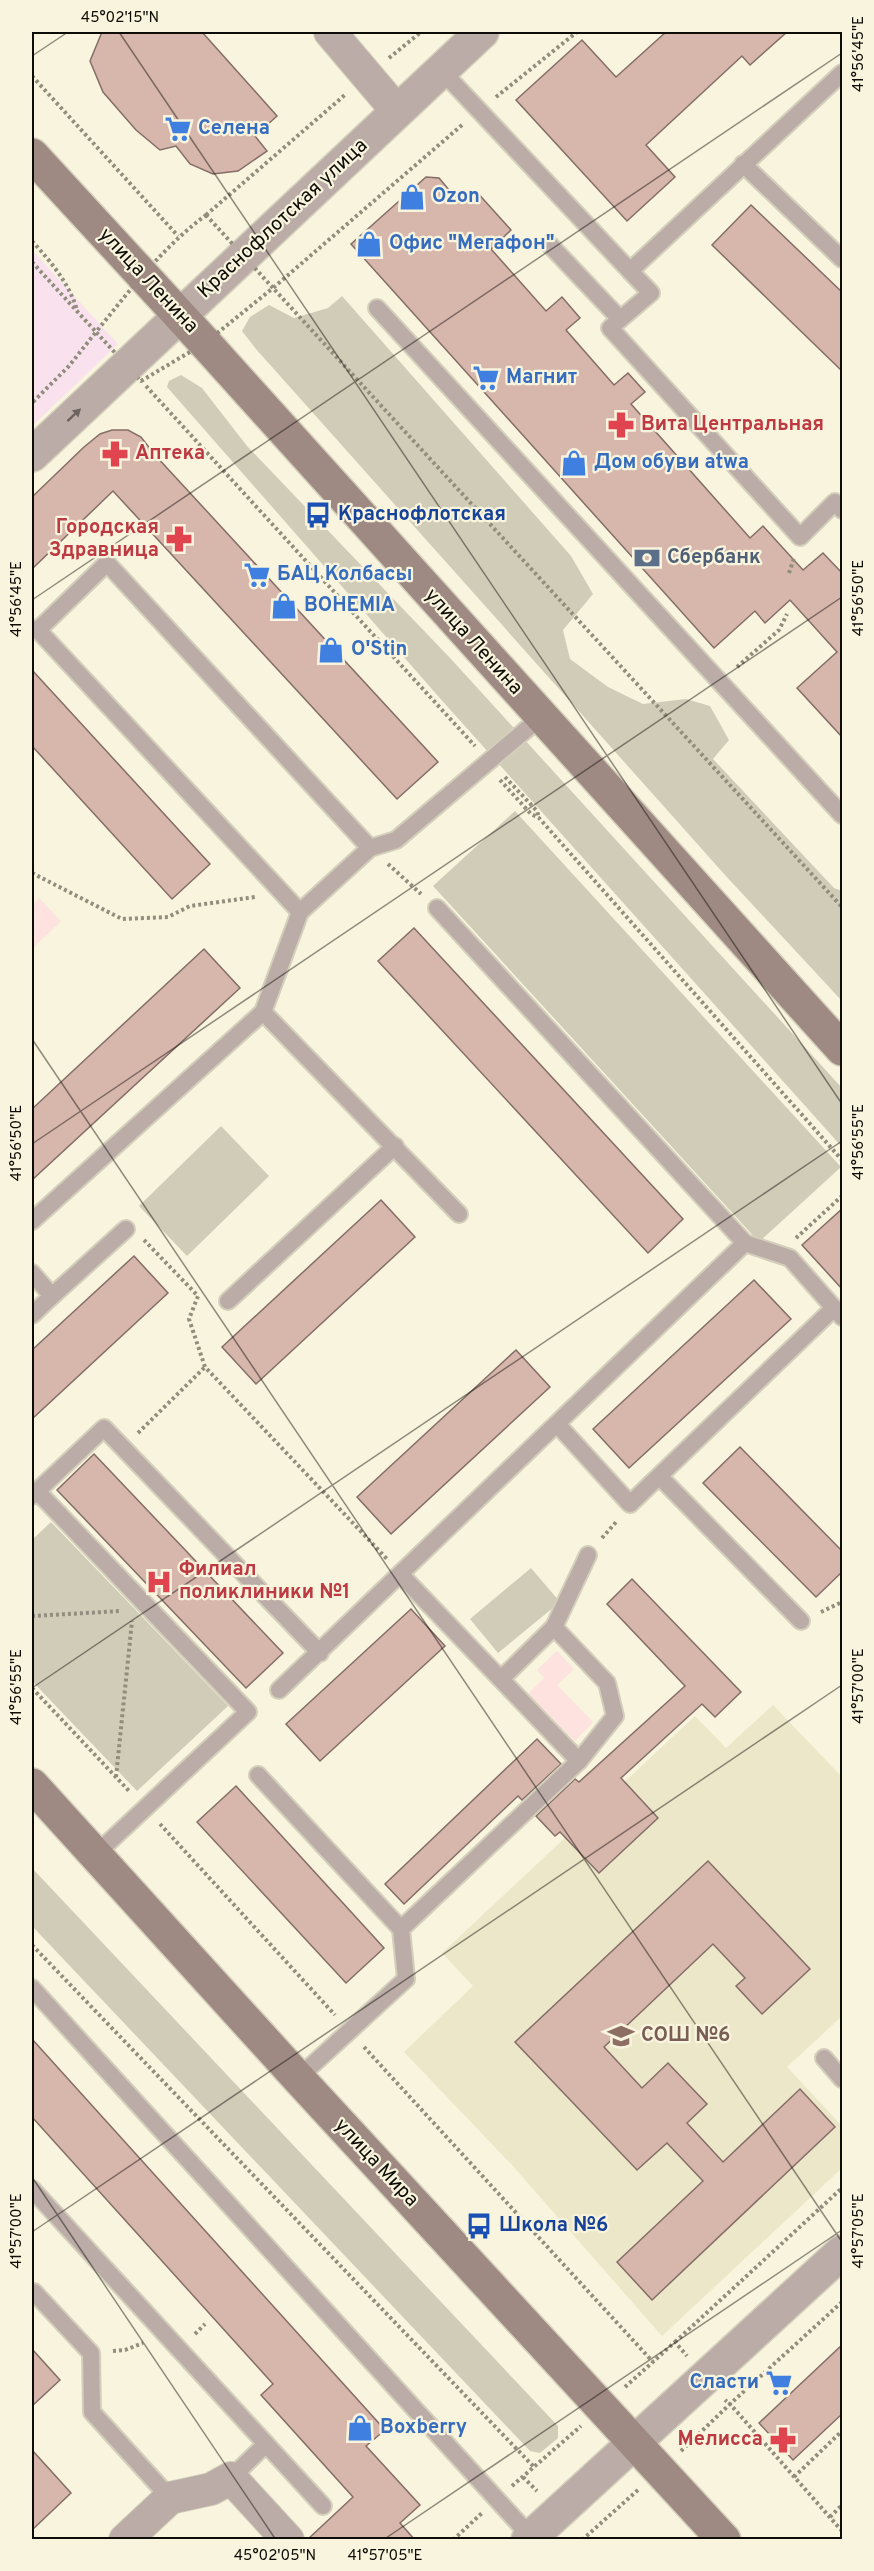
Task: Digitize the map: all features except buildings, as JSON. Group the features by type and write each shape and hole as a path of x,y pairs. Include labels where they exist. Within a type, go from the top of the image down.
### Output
{"main road":[{"name":"улица Ленина","path":"32,154 843,1049"},
{"name":"улица Мира","path":"32,1785 298,2078 724,2540"}],"street":[{"path":"330,32 397,111"},
{"name":"Краснофлотская улица","path":"32,455 482,32"},
{"path":"530,2538 843,2252"},
{"path":"125,2540 171,2498 212,2489 231,2478 278,2536"}],"lane":[{"path":"441,70 651,292 610,328 800,537 835,502 843,510"},
{"path":"630,271 843,73"},
{"path":"743,164 843,259"},
{"path":"549,244 620,319"},
{"path":"377,308 843,815"},
{"path":"300,912 35,630 107,563 370,848"},
{"path":"32,1221 263,1012 300,912 370,848 396,840 541,717"},
{"path":"437,908 745,1243 790,1258 838,1312 630,1504 557,1424"},
{"path":"263,1012 459,1214"},
{"path":"228,1301 395,1146"},
{"path":"32,1315 126,1229"},
{"path":"279,1690 745,1243"},
{"path":"32,1273 52,1296"},
{"path":"95,1856 248,1712 34,1493 104,1428 320,1653"},
{"path":"660,1477 801,1621"},
{"path":"501,1679 554,1627 588,1555"},
{"path":"401,1575 579,1761"},
{"path":"401,1929 579,1761 615,1716 607,1683 554,1627"},
{"path":"258,1775 401,1929 406,1978 298,2078"},
{"path":"32,1988 530,2538"},
{"path":"824,2058 843,2079"},
{"path":"32,2188 323,2506"},
{"path":"34,2292 91,2353 92,2412 171,2498"},
{"path":"231,2478 266,2444"}],"path":[{"path":"206,215 421,32"},
{"path":"32,76 178,236"},
{"path":"32,241 72,292 77,311"},
{"path":"32,262 96,332 69,366 32,403"},
{"path":"141,381 488,762 537,811 539,818"},
{"path":"720,682 778,630 787,614"},
{"path":"488,762 531,814 539,818 843,1160"},
{"path":"32,873 122,919 168,917 190,906 283,893"},
{"path":"400,875 437,908"},
{"path":"778,1254 843,1196"},
{"path":"126,1229 139,1233 198,1296 189,1319 205,1367 401,1575"},
{"path":"123,1448 205,1367"},
{"path":"588,1555 630,1504"},
{"path":"32,1616 133,1611 116,1777"},
{"path":"32,1945 534,2467"},
{"path":"675,2342 843,2188"},
{"path":"843,2302 729,2404 843,2531"},
{"path":"91,2353 124,2350 145,2342 159,2327"},
{"path":"794,2477 843,2431"},
{"path":"830,2517 843,2505"}],"shaded area":[{"path":"32,250 118,344 32,426"},
{"path":"342,296 571,556 593,594 563,630 570,659 608,687 643,704 686,699 710,706 729,740 713,759 834,888 842,891 842,1001 725,875 242,331 250,317 269,305 294,318 328,308"},
{"path":"181,375 202,388 247,446 451,659 842,1088 842,1147 438,696 167,387 169,381"},
{"path":"515,811 841,1167 759,1242 433,886"},
{"path":"39,898 61,921 32,949 32,905"},
{"path":"221,1126 269,1176 187,1256 139,1206"},
{"path":"51,1522 228,1706 137,1791 32,1681 32,1540"},
{"path":"531,1568 560,1602 498,1653 470,1619"},
{"path":"557,1651 574,1669 557,1685 593,1722 575,1741 528,1694 544,1678 537,1670"},
{"name":"СОШ №6","path":"773,1705 842,1777 842,2016 787,2067 842,2126 842,2168 662,2336 512,2165 404,2052 473,1986 442,1953 695,1716 726,1748"},
{"path":"32,1868 558,2426 558,2438 540,2453 530,2451 32,1926"}],"place":[{"name":"Селена","path":"178,129"},
{"name":"Ozon","path":"412,197"},
{"name":"Офис \"Мегафон\"","path":"369,244"},
{"name":"Магнит","path":"486,378"},
{"name":"Вита Центральная","path":"621,425"},
{"name":"Аптека","path":"115,454"},
{"name":"Дом обуви atwa","path":"574,463"},
{"name":"Краснофлотская","path":"318,515"},
{"name":"Городская Здравница","path":"179,539"},
{"name":"Сбербанк","path":"647,558"},
{"name":"БАЦ Колбасы","path":"257,575"},
{"name":"BOHEMIA","path":"284,606"},
{"name":"O'Stin","path":"331,650"},
{"name":"Филиал поликлиники №1","path":"159,1582"},
{"name":"СОШ №6","path":"621,2036"},
{"name":"Школа №6","path":"479,2226"},
{"name":"Сласти","path":"779,2383"},
{"name":"Boxberry","path":"360,2428"},
{"name":"Мелисса","path":"783,2440"}]}
